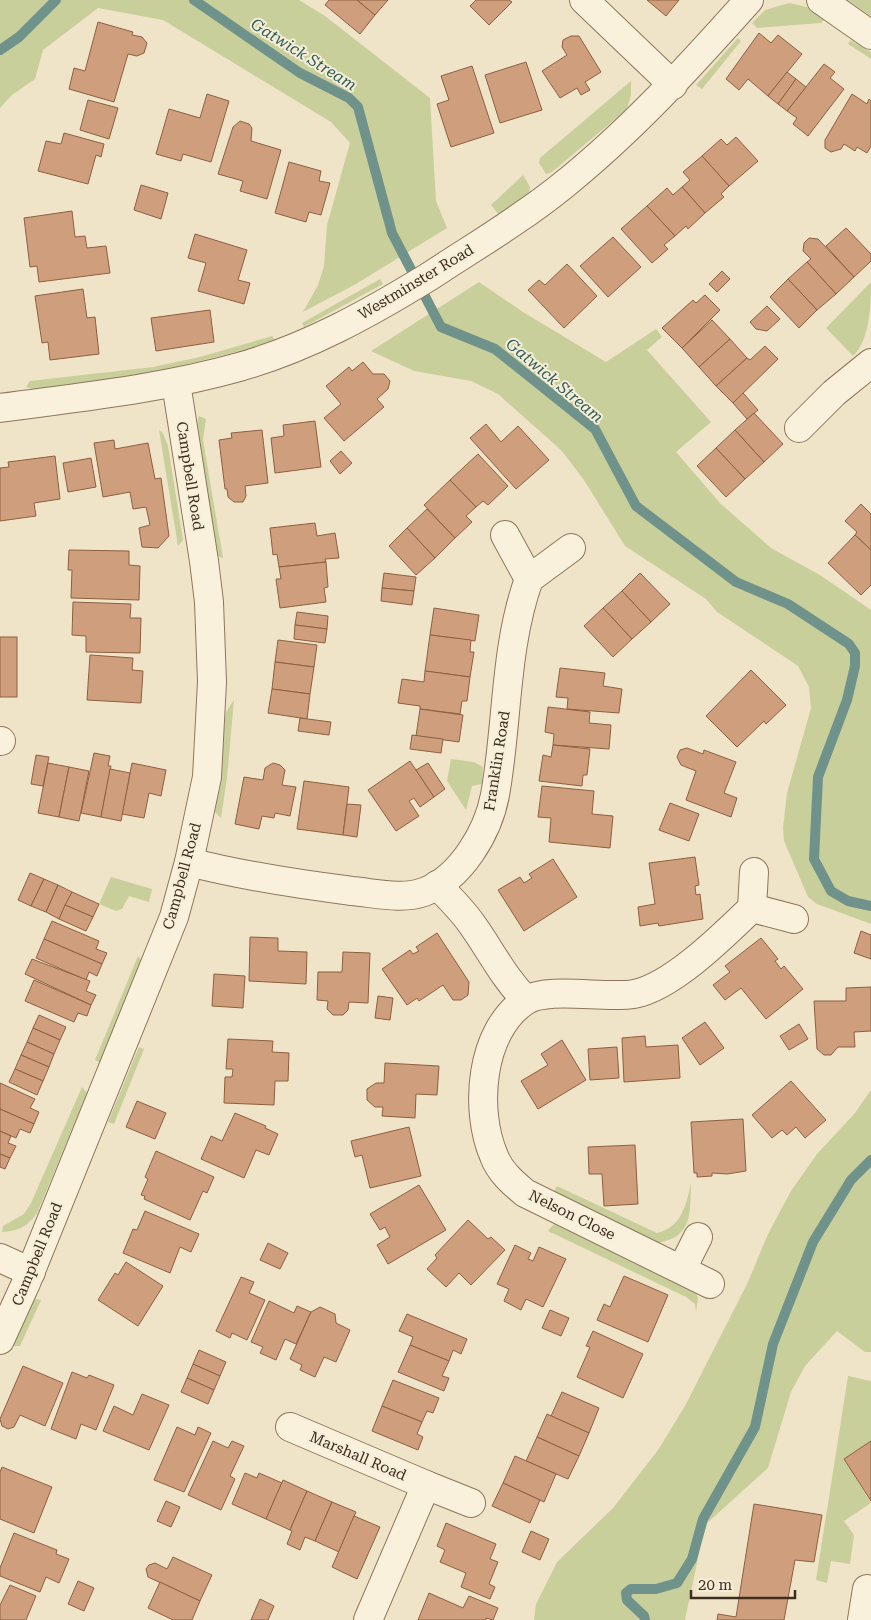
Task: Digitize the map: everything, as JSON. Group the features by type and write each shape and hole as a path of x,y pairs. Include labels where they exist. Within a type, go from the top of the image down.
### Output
{"street":[{"path":"584,0 673,84"},
{"name":"Westminster Road","path":"0,408 176,383 241,367 298,347 380,307 516,221 562,187 620,137 673,84 749,0"},
{"path":"820,0 871,34"},
{"path":"798,428 834,393 871,363"},
{"name":"Campbell Road","path":"0,1340 31,1272 174,918 189,862 206,777 212,682 209,602 176,383"},
{"path":"505,535 529,579 571,548"},
{"name":"Franklin Road","path":"189,862 243,876 277,882 385,894 405,895 422,892 437,885 449,876 473,848 490,814 501,750 516,622 529,579"},
{"path":"754,872 752,908 794,919"},
{"path":"437,885 472,924 512,986 526,1000"},
{"name":"Nelson Close","path":"710,1284 525,1193 508,1178 494,1158 486,1135 482,1110 483,1082 497,1034 510,1014 526,1000 546,993 606,996 635,993 660,984 715,943 752,908"},
{"path":"682,1269 698,1237"},
{"path":"0,1258 31,1272"},
{"name":"Marshall Road","path":"290,1427 471,1503"},
{"name":"Marshall Road","path":"368,1620 426,1485"},
{"path":"862,1620 867,1590"}],"green space":[{"path":"0,0 299,0 325,16 430,98 436,201 447,228 356,284 303,312 318,285 324,266 327,225 350,143 331,122 163,20 98,8 43,50 35,79 12,95 0,108"},
{"path":"848,0 871,0 871,16"},
{"path":"789,3 811,8 826,18 821,23 757,28 752,23 765,10"},
{"path":"738,38 741,41 702,89 696,85"},
{"path":"850,40 871,52 871,59 848,44"},
{"path":"631,81 631,95 627,109 552,172 546,174 539,163 540,158"},
{"path":"523,175 530,187 529,195 500,216 491,205"},
{"path":"380,279 383,284 304,327 302,323"},
{"path":"479,282 523,312 606,362 656,329 662,337 647,350 711,422 676,452 720,503 771,548 820,575 871,610 871,924 817,904 808,897 784,841 783,828 787,793 811,708 809,687 798,666 717,612 706,599 625,546 584,480 561,450 498,394 471,381 414,371 371,351"},
{"path":"871,282 870,311 866,331 859,349 853,356 826,328"},
{"path":"272,336 275,340 187,364 39,391 26,387 30,381 153,367 200,357"},
{"path":"199,416 206,419 203,440 223,558 215,555 196,428"},
{"path":"159,430 163,433 168,446 183,540 178,546"},
{"path":"234,700 227,778 221,818 214,811 226,712"},
{"path":"451,759 474,762 483,767 482,784 472,786 466,810 447,781"},
{"path":"111,877 152,889 149,902 129,896 122,909 116,911 99,904"},
{"path":"138,956 143,962 101,1063 95,1060"},
{"path":"139,1047 144,1049 114,1124 108,1122"},
{"path":"82,1087 87,1093 38,1211 23,1227 2,1232 3,1226 24,1214 31,1203"},
{"path":"871,1090 871,1352 865,1352 837,1331 805,1366 791,1392 768,1468 705,1525 685,1620 534,1620 536,1604 557,1562 613,1508 658,1450 685,1406 748,1282 768,1234 791,1191 817,1154 855,1113"},
{"path":"691,1183 689,1214 683,1230 669,1240 657,1243 552,1194 557,1186 657,1233 672,1226 682,1214"},
{"path":"554,1224 695,1291 698,1298 696,1312 695,1304 686,1297 548,1231"},
{"path":"35,1299 41,1300 20,1346 11,1346"},
{"path":"848,1376 871,1381 871,1441 844,1459 871,1503 844,1521 854,1535 850,1564 831,1561 827,1583 816,1580"}],"building":[{"path":"329,0 357,0 375,15 360,34 325,5"},
{"path":"357,0 388,0 375,15"},
{"path":"476,0 509,0 512,2 489,25 470,6"},
{"path":"647,0 679,0 666,16"},
{"path":"98,22 133,32 132,35 142,37 147,43 144,53 137,56 128,54 114,102 69,89 74,68 85,71"},
{"path":"759,33 771,43 778,35 802,54 768,96 748,79 739,90 726,79"},
{"path":"571,36 579,36 601,72 585,82 590,90 581,95 577,88 560,98 542,71 567,55 562,47 563,40"},
{"path":"526,62 542,110 500,123 485,75"},
{"path":"824,64 835,72 830,78 844,89 808,136 793,124 797,118 787,111"},
{"path":"472,66 494,133 451,147 437,104 449,100 441,76"},
{"path":"787,72 796,79 778,104 768,96"},
{"path":"796,79 806,87 787,111 778,104"},
{"path":"207,94 229,101 211,162 183,154 181,161 156,154 169,109 200,118"},
{"path":"852,94 867,104 869,99 871,101 871,146 867,153 857,147 855,151 844,144 841,149 831,152 825,148 825,140"},
{"path":"88,100 118,108 109,139 80,130"},
{"path":"240,121 249,124 252,128 251,141 281,150 267,199 240,191 243,181 218,174 233,127"},
{"path":"64,133 104,144 101,157 96,155 88,184 38,171 46,141 61,144"},
{"path":"736,137 758,161 729,186 702,156 721,139 727,145"},
{"path":"702,156 729,186 721,194 724,197 705,213 682,187 690,180 683,172"},
{"path":"289,162 321,171 319,181 330,183 321,215 309,212 306,222 275,213"},
{"path":"141,185 168,193 161,219 134,210"},
{"path":"682,187 705,213 688,229 686,226 675,236 647,206 667,188 673,195"},
{"path":"647,206 675,236 664,245 668,249 652,263 621,229"},
{"path":"72,211 75,237 85,236 87,248 106,246 110,273 39,282 37,266 30,267 24,218"},
{"path":"846,228 871,254 871,261 854,277 826,246"},
{"path":"195,234 247,250 238,280 250,283 244,304 198,291 206,263 188,258"},
{"path":"613,237 641,267 608,297 580,266"},
{"path":"809,238 818,239 854,277 836,294 807,262 811,259 803,251 804,243"},
{"path":"807,262 836,294 817,310 788,279"},
{"path":"567,264 597,296 564,328 528,290 539,280 545,285"},
{"path":"722,271 730,279 717,292 709,284"},
{"path":"788,279 817,310 799,328 770,297"},
{"path":"83,289 87,318 95,317 99,354 50,360 48,342 42,343 35,296"},
{"path":"705,295 720,310 682,348 662,328 693,300 696,303"},
{"path":"767,306 780,319 767,331 756,329 750,322"},
{"path":"210,310 214,342 156,351 151,318"},
{"path":"712,320 730,339 699,367 682,348"},
{"path":"730,339 747,358 716,386 699,367"},
{"path":"765,346 778,359 733,403 716,386 747,358 750,360"},
{"path":"363,362 373,374 384,374 390,381 388,389 377,399 384,407 344,441 324,418 341,404 326,386 349,367 352,371"},
{"path":"743,393 758,410 747,419 733,403"},
{"path":"754,413 783,444 764,462 735,430"},
{"path":"315,421 321,467 275,473 271,438 284,436 283,425"},
{"path":"486,424 501,442 518,426 549,460 516,489 470,438"},
{"path":"262,430 268,483 245,486 246,496 243,502 234,502 228,497 227,489 225,489 219,440 232,438 231,433"},
{"path":"735,430 764,462 745,479 716,448"},
{"path":"114,440 115,449 148,443 155,479 161,478 169,536 158,548 142,547 139,528 150,525 146,507 133,509 130,492 103,497 94,443"},
{"path":"716,448 745,479 726,497 697,466"},
{"path":"341,451 352,463 340,474 330,461"},
{"path":"478,454 508,486 488,505 483,501 476,507 450,480"},
{"path":"55,456 60,499 34,503 36,516 0,521 0,468 9,467 8,462"},
{"path":"91,458 96,487 68,492 63,463"},
{"path":"450,480 476,507 466,516 472,522 455,538 424,505"},
{"path":"861,504 871,514 871,550 855,535 857,532 845,521"},
{"path":"427,509 455,538 435,558 407,528"},
{"path":"315,523 317,536 335,533 339,558 325,559 326,562 279,567 277,554 273,555 270,528"},
{"path":"407,528 435,558 416,575 389,546"},
{"path":"855,535 871,550 871,585 861,595 828,563"},
{"path":"69,550 129,551 129,565 140,566 139,600 71,598 72,570 68,570"},
{"path":"326,562 328,587 324,588 326,602 280,608 276,579 281,579 279,567"},
{"path":"384,573 416,577 414,591 382,588"},
{"path":"640,573 670,604 651,622 622,591"},
{"path":"382,588 414,591 412,605 381,601"},
{"path":"622,591 651,622 632,639 603,608"},
{"path":"73,602 131,604 130,618 141,618 140,653 86,652 86,636 72,635"},
{"path":"434,608 479,615 475,641 430,635"},
{"path":"603,608 632,639 613,657 584,626"},
{"path":"297,612 328,616 327,629 295,625"},
{"path":"295,625 327,629 325,643 294,639"},
{"path":"430,635 471,640 470,652 474,652 470,677 425,671"},
{"path":"0,637 17,637 17,697 0,697"},
{"path":"278,640 317,645 314,667 275,662"},
{"path":"90,655 133,658 132,670 143,671 141,703 87,700"},
{"path":"275,662 314,667 310,694 272,689"},
{"path":"560,668 605,673 603,686 622,689 619,713 567,709 568,698 556,697"},
{"path":"751,670 786,705 766,724 764,721 737,747 706,716"},
{"path":"425,671 470,677 467,701 462,701 460,714 420,709 420,706 398,703 402,679 424,682"},
{"path":"272,689 310,694 307,719 268,713"},
{"path":"548,707 590,712 589,723 611,725 609,749 553,745 554,734 545,732"},
{"path":"420,709 463,715 459,742 416,736"},
{"path":"300,718 331,722 329,735 298,731"},
{"path":"412,735 443,739 441,753 410,749"},
{"path":"553,745 590,749 587,775 583,775 582,786 539,781 543,755 551,757"},
{"path":"687,748 703,754 704,750 736,762 724,793 737,798 731,817 686,800 696,771 681,765 677,757 680,750"},
{"path":"94,753 110,756 108,766 111,766 101,817 81,813"},
{"path":"36,755 49,757 43,786 31,784"},
{"path":"410,761 434,797 420,807 414,798 409,801 419,816 396,831 368,790"},
{"path":"48,763 69,767 59,817 38,813"},
{"path":"132,763 166,770 161,796 149,793 144,818 122,814"},
{"path":"273,763 280,765 285,770 282,785 296,787 290,816 275,813 274,818 262,816 259,829 235,824 244,777 263,780 265,768"},
{"path":"428,763 445,789 434,797 416,770"},
{"path":"69,767 89,771 79,821 59,817"},
{"path":"110,769 130,773 121,821 101,817"},
{"path":"304,781 349,787 343,835 297,829"},
{"path":"542,786 594,791 592,814 613,816 610,848 549,842 551,818 538,817"},
{"path":"670,803 699,814 689,841 659,830"},
{"path":"347,804 361,805 357,837 343,835"},
{"path":"695,857 699,885 695,886 696,895 700,894 703,919 659,926 658,923 640,926 638,907 655,904 649,863"},
{"path":"553,859 577,897 524,931 498,890 520,877 524,883 532,878 529,874"},
{"path":"30,873 44,879 31,906 18,900"},
{"path":"44,879 58,885 46,912 31,906"},
{"path":"58,885 72,892 59,919 46,912"},
{"path":"72,892 99,904 93,917 65,905"},
{"path":"65,905 93,917 86,931 59,919"},
{"path":"52,921 99,941 96,949 107,953 102,964 44,939"},
{"path":"861,931 871,935 871,959 854,953"},
{"path":"437,933 469,982 468,995 461,1000 453,1000 443,985 419,1001 417,998 407,1005 382,969 410,950 413,954 419,951 416,947"},
{"path":"250,937 278,938 278,951 307,952 306,984 249,981"},
{"path":"761,938 778,959 775,961 781,969 784,966 803,989 766,1019 741,988 725,1000 713,985 730,972 725,966"},
{"path":"44,939 102,964 97,976 89,972 86,980 36,958"},
{"path":"343,952 370,953 368,1003 349,1002 348,1010 343,1015 333,1015 327,1009 328,1001 317,1000 318,972 342,972"},
{"path":"32,959 90,981 86,991 96,995 91,1005 25,974"},
{"path":"214,974 245,976 243,1008 212,1006"},
{"path":"34,980 91,1005 87,1016 78,1013 74,1022 25,1001"},
{"path":"871,987 871,1031 854,1032 855,1047 838,1047 831,1055 824,1055 817,1049 814,1001 846,1001 846,988"},
{"path":"378,996 393,998 390,1020 375,1018"},
{"path":"39,1015 66,1027 60,1040 33,1028"},
{"path":"705,1022 724,1048 700,1065 682,1038"},
{"path":"799,1024 808,1039 789,1050 780,1036"},
{"path":"33,1028 60,1040 54,1054 27,1042"},
{"path":"645,1036 646,1047 678,1045 680,1078 624,1082 622,1038"},
{"path":"228,1039 273,1041 272,1052 289,1053 288,1081 275,1081 274,1105 224,1103 225,1077 232,1077 233,1069 226,1069"},
{"path":"562,1040 586,1080 538,1109 521,1081 548,1065 541,1054"},
{"path":"27,1042 54,1054 49,1067 21,1055"},
{"path":"617,1047 619,1078 590,1080 588,1049"},
{"path":"21,1055 49,1067 43,1081 15,1069"},
{"path":"385,1063 439,1066 437,1095 416,1094 415,1118 382,1116 383,1107 375,1107 367,1100 367,1089 376,1083 384,1083"},
{"path":"15,1069 43,1081 37,1095 9,1082"},
{"path":"791,1081 826,1120 805,1138 796,1127 787,1135 782,1130 772,1138 752,1115"},
{"path":"0,1083 35,1099 30,1108 39,1112 34,1124 0,1109"},
{"path":"137,1101 166,1113 155,1139 126,1127"},
{"path":"0,1109 34,1124 30,1133 20,1129 16,1138 0,1131"},
{"path":"235,1113 266,1126 265,1128 278,1134 269,1155 256,1150 244,1178 201,1159 211,1136 222,1141"},
{"path":"743,1119 746,1171 727,1174 712,1173 712,1176 697,1177 697,1173 694,1173 691,1122"},
{"path":"409,1127 421,1176 370,1188 362,1155 355,1157 351,1141"},
{"path":"0,1131 11,1136 8,1143 16,1146 10,1158 0,1154"},
{"path":"635,1145 638,1204 604,1206 602,1174 589,1174 588,1147"},
{"path":"156,1151 214,1177 207,1193 203,1191 190,1220 144,1199 145,1196 141,1195 148,1179 145,1177"},
{"path":"0,1154 10,1158 5,1169 0,1167"},
{"path":"419,1185 446,1230 388,1264 377,1245 390,1237 385,1227 380,1230 370,1214"},
{"path":"145,1211 199,1234 191,1252 180,1247 170,1273 123,1253 133,1229 137,1230"},
{"path":"468,1220 488,1239 491,1237 505,1250 471,1285 459,1273 446,1287 427,1269 437,1258 435,1255"},
{"path":"268,1243 288,1253 280,1269 260,1260"},
{"path":"515,1245 531,1253 528,1259 533,1261 539,1247 566,1259 543,1307 526,1299 521,1310 504,1301 509,1289 497,1284"},
{"path":"126,1262 163,1286 138,1326 98,1300 115,1273 118,1275"},
{"path":"624,1276 668,1295 648,1342 597,1320 604,1304 610,1307"},
{"path":"241,1277 254,1282 249,1293 265,1300 247,1340 232,1333 230,1338 216,1331"},
{"path":"269,1301 294,1313 297,1306 311,1312 296,1344 285,1339 276,1360 260,1353 263,1347 251,1342"},
{"path":"320,1307 335,1314 336,1323 350,1330 336,1362 324,1357 315,1377 300,1370 302,1365 290,1359 311,1312"},
{"path":"550,1310 569,1318 561,1336 542,1328"},
{"path":"407,1314 467,1339 461,1354 453,1350 449,1361 410,1345 413,1337 399,1331"},
{"path":"593,1331 643,1354 623,1398 577,1377 590,1347 586,1346"},
{"path":"410,1345 449,1361 442,1376 449,1378 444,1391 398,1372"},
{"path":"199,1350 226,1362 220,1376 193,1364"},
{"path":"193,1364 220,1376 214,1390 187,1378"},
{"path":"23,1366 63,1383 45,1426 20,1415 14,1427 8,1429 2,1426 0,1419"},
{"path":"72,1372 87,1378 89,1375 114,1385 96,1430 81,1424 76,1439 51,1429"},
{"path":"187,1378 214,1390 208,1404 181,1392"},
{"path":"393,1380 439,1398 433,1413 427,1411 422,1422 382,1406"},
{"path":"562,1392 599,1408 589,1433 551,1416"},
{"path":"142,1394 169,1405 149,1450 103,1431 114,1406 133,1415"},
{"path":"382,1406 422,1422 417,1434 423,1437 418,1450 372,1431"},
{"path":"547,1414 589,1433 579,1456 537,1437"},
{"path":"177,1427 195,1435 198,1427 211,1433 184,1492 154,1480"},
{"path":"537,1437 579,1456 568,1479 526,1461"},
{"path":"213,1441 228,1448 232,1441 244,1446 230,1476 235,1479 221,1510 188,1495"},
{"path":"871,1441 871,1501 844,1459"},
{"path":"515,1456 556,1474 544,1502 503,1483"},
{"path":"2,1467 52,1487 34,1533 0,1519 0,1472"},
{"path":"245,1473 257,1478 259,1473 282,1483 266,1519 232,1504"},
{"path":"283,1480 307,1491 290,1530 266,1519"},
{"path":"503,1483 540,1500 530,1523 492,1506"},
{"path":"307,1491 332,1502 315,1541 305,1537 300,1550 287,1544 292,1531 290,1530"},
{"path":"166,1501 180,1507 171,1527 157,1521"},
{"path":"332,1502 356,1512 339,1552 315,1541"},
{"path":"754,1504 822,1515 814,1562 795,1560 784,1620 717,1620 718,1614 736,1617"},
{"path":"354,1516 380,1527 357,1579 332,1567"},
{"path":"446,1523 496,1544 490,1559 498,1562 489,1584 495,1587 490,1599 461,1587 466,1573 440,1562 445,1550 437,1546"},
{"path":"531,1531 549,1539 540,1560 522,1552"},
{"path":"14,1533 57,1550 56,1554 69,1559 59,1583 46,1577 40,1592 0,1576 0,1568"},
{"path":"173,1557 212,1575 200,1601 148,1577 146,1569 149,1565 155,1563 167,1569"},
{"path":"78,1581 94,1588 84,1611 68,1604"},
{"path":"160,1582 200,1601 192,1620 173,1620 148,1608"},
{"path":"10,1585 36,1596 26,1620 0,1620 0,1605"},
{"path":"429,1593 463,1608 469,1596 498,1608 493,1620 486,1618 486,1620 418,1620"},
{"path":"260,1599 274,1606 268,1620 251,1620"}],"waterway":[{"name":"Gatwick Stream","path":"0,50 19,37 56,0"},
{"name":"Gatwick Stream","path":"194,0 300,73 349,98 358,107 392,233 441,327 495,349 595,429 636,506 736,582 788,604 849,644 855,653 855,666 847,700 818,777 814,859 831,891 848,901 871,906"},
{"path":"645,1620 644,1616 627,1600 626,1593 631,1589 656,1589 677,1583 692,1559 703,1519 755,1427 773,1344 813,1242 851,1180 871,1160"}]}
